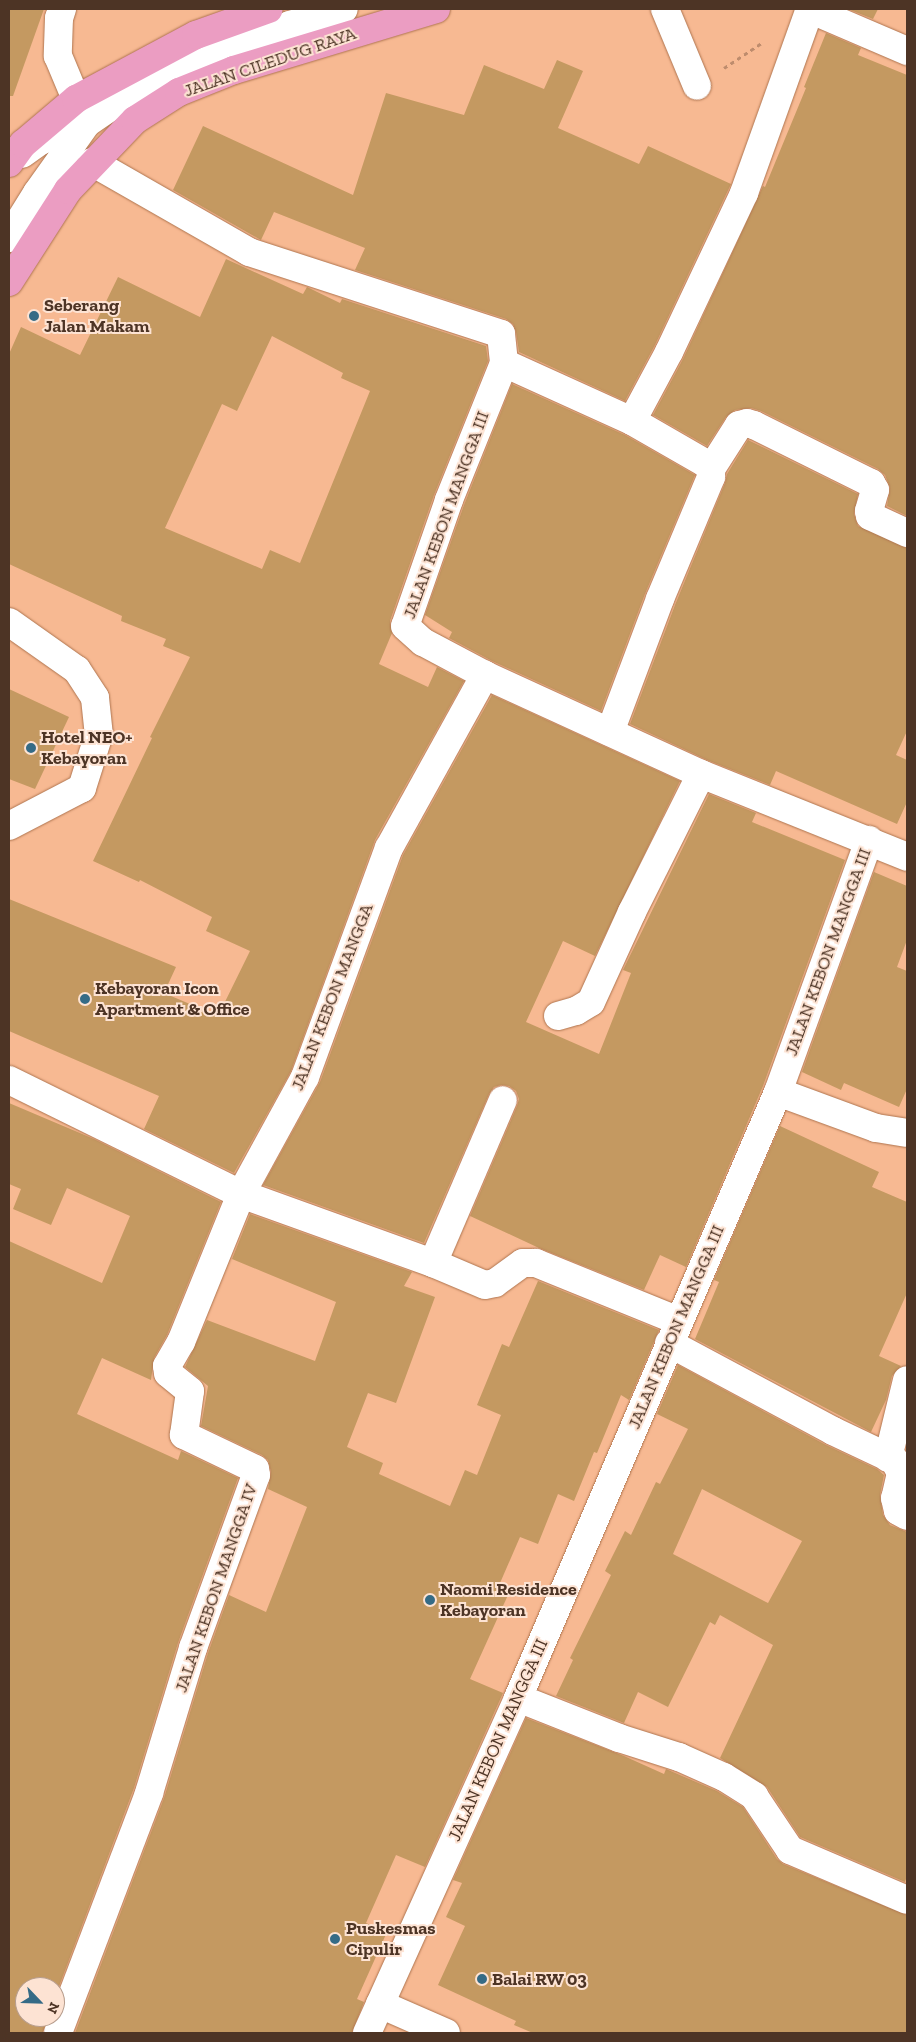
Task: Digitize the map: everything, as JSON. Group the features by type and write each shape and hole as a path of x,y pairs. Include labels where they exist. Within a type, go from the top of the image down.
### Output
{"main road":[{"path":"9,163 23,144 81,111 196,34 269,9"},
{"name":"JALAN CILEDUG RAYA","path":"9,282 68,190 92,162 135,120 179,92 234,70 436,9"}],"street":[{"path":"62,9 59,18 58,56 81,111"},
{"path":"9,238 37,193 81,111 135,90 198,58 290,25 344,9"},
{"path":"665,9 697,86"},
{"path":"632,421 669,352 744,193 810,9 907,51"},
{"name":"JALAN KEBON MANGGA III","path":"92,162 250,252 501,334 504,363 449,500 405,626 423,642 485,675 701,774 869,840 778,1092 518,1698 367,2033"},
{"path":"504,363 632,421 705,463 711,469"},
{"path":"610,732 660,599 711,477 711,469 739,425 747,423 754,425 871,483 876,490 869,511 870,516 907,533"},
{"path":"9,622 76,670 96,698 99,734 82,788 9,826"},
{"name":"JALAN KEBON MANGGA","path":"241,1194 305,1077 389,848 485,675"},
{"path":"558,1016 576,1011 591,1002 632,912 701,774"},
{"path":"869,840 907,857"},
{"path":"9,1080 241,1194 433,1263 485,1285 495,1283 524,1263 536,1263 674,1332 832,1431 894,1460 901,1473 895,1498 898,1511 907,1516"},
{"path":"778,1092 876,1128 907,1133"},
{"path":"433,1263 503,1100"},
{"name":"JALAN KEBON MANGGA IV","path":"58,2033 149,1793 193,1648 256,1475 255,1469 184,1435 190,1391 168,1373 167,1366 181,1342 241,1194"},
{"path":"888,1458 907,1380"},
{"path":"518,1698 619,1738 679,1757 724,1778 754,1796 790,1850 907,1900"},
{"path":"380,2004 446,2033"}],"building":[{"path":"9,9 44,9 13,96 9,96"},
{"path":"848,9 878,9 873,19"},
{"path":"826,33 861,48 858,55 907,75 907,516 887,506 890,488 885,475 878,469 761,411 751,408 735,410 726,417 707,446 653,415 683,359 763,186 765,187 806,88 804,87"},
{"path":"557,60 583,71 558,128 639,164 648,146 731,184 655,345 625,401 519,352 513,324 506,319 355,270 365,248 274,212 261,240 173,190 203,126 353,195 386,93 464,115 484,65 544,89"},
{"path":"226,259 303,294 307,287 340,303 342,299 486,346 488,361 434,495 390,621 392,633 379,664 428,687 437,667 464,681 375,840 291,1071 234,1173 144,1129 159,1096 9,1031 9,899 176,967 164,993 218,1016 250,951 206,931 212,917 140,880 139,882 93,861 152,738 150,737 190,657 163,646 166,639 121,621 122,616 9,564 9,354 21,327 80,355 118,277 200,317","holes":["272,336 343,373 341,378 370,391 300,563 270,550 262,569 165,528 222,404 237,411"]},
{"path":"512,384 625,435 695,475 645,594 601,711 492,661 449,638 452,632 425,615 464,505"},
{"path":"748,440 858,494 854,514 858,526 907,548 907,731 896,755 907,760 907,802 897,824 776,771 770,785 707,760 630,724 727,474"},
{"name":"Hotel NEO+ Kebayoran","path":"9,689 69,717 35,789 9,779"},
{"path":"492,695 680,781 595,956 563,941 526,1022 599,1054 631,973 623,970 709,794 756,813 752,822 845,860 763,1086 686,1267 660,1255 644,1290 539,1248 470,1216 517,1106 519,1099 516,1091 509,1086 501,1085 494,1087 489,1094 424,1243 263,1185 320,1082 403,855"},
{"path":"874,872 907,886 907,940 897,967 907,971 907,1089 899,1107 844,1083 841,1090 802,1072"},
{"path":"9,1103 94,1139 221,1202 167,1335 154,1358 151,1380 102,1358 77,1414 178,1460 181,1451 238,1478 178,1643 134,1788 63,1977 15,1977 15,2027 44,2027 43,2033 9,2033 9,1241 102,1283 130,1216 67,1188 51,1225 13,1209 21,1189 9,1184"},
{"path":"780,1126 879,1172 872,1187 907,1202 907,1293 879,1356 901,1366 892,1376 886,1400 871,1432 695,1339 719,1282 714,1280"},
{"path":"250,1214 412,1272 404,1286 435,1297 396,1403 368,1393 347,1447 383,1463 379,1474 450,1506 465,1470 477,1475 501,1415 477,1405 502,1344 509,1347 538,1281 659,1330 629,1400 621,1395 597,1453 594,1452 574,1501 558,1494 538,1544 520,1537 497,1590 508,1595 470,1679 503,1693 425,1867 396,1855 366,1923 387,1932 357,1999 364,2002 352,2033 75,2033 164,1798 208,1653 229,1595 266,1612 307,1507 268,1489 271,1472 268,1460 262,1455 201,1426 208,1386 185,1367 207,1320 315,1361 336,1302 232,1259"},
{"path":"678,1365 826,1445 877,1469 884,1475 880,1495 883,1515 890,1525 907,1532 907,1876 905,1882 800,1837 767,1787 720,1758 773,1645 720,1615 715,1625 710,1622 668,1707 638,1692 624,1723 556,1696 573,1660 570,1658 611,1575 605,1571 625,1531 631,1535 656,1482 660,1484 688,1429 657,1414","holes":["702,1489 802,1541 768,1603 673,1554"]},
{"path":"526,1718 624,1756 664,1774 666,1769 717,1791 743,1807 777,1859 783,1864 907,1915 907,2033 533,2033 514,2025 516,2021 438,1985 465,1926 446,1917 462,1883 453,1880"}],"place":[{"name":"Seberang Jalan Makam","path":"34,316"},
{"name":"Hotel NEO+ Kebayoran","path":"31,748"},
{"name":"Kebayoran Icon Apartment & Office","path":"85,999"},
{"name":"Naomi Residence Kebayoran","path":"430,1600"},
{"name":"Puskesmas Cipulir","path":"335,1939"},
{"name":"Balai RW 03","path":"482,1979"}]}
